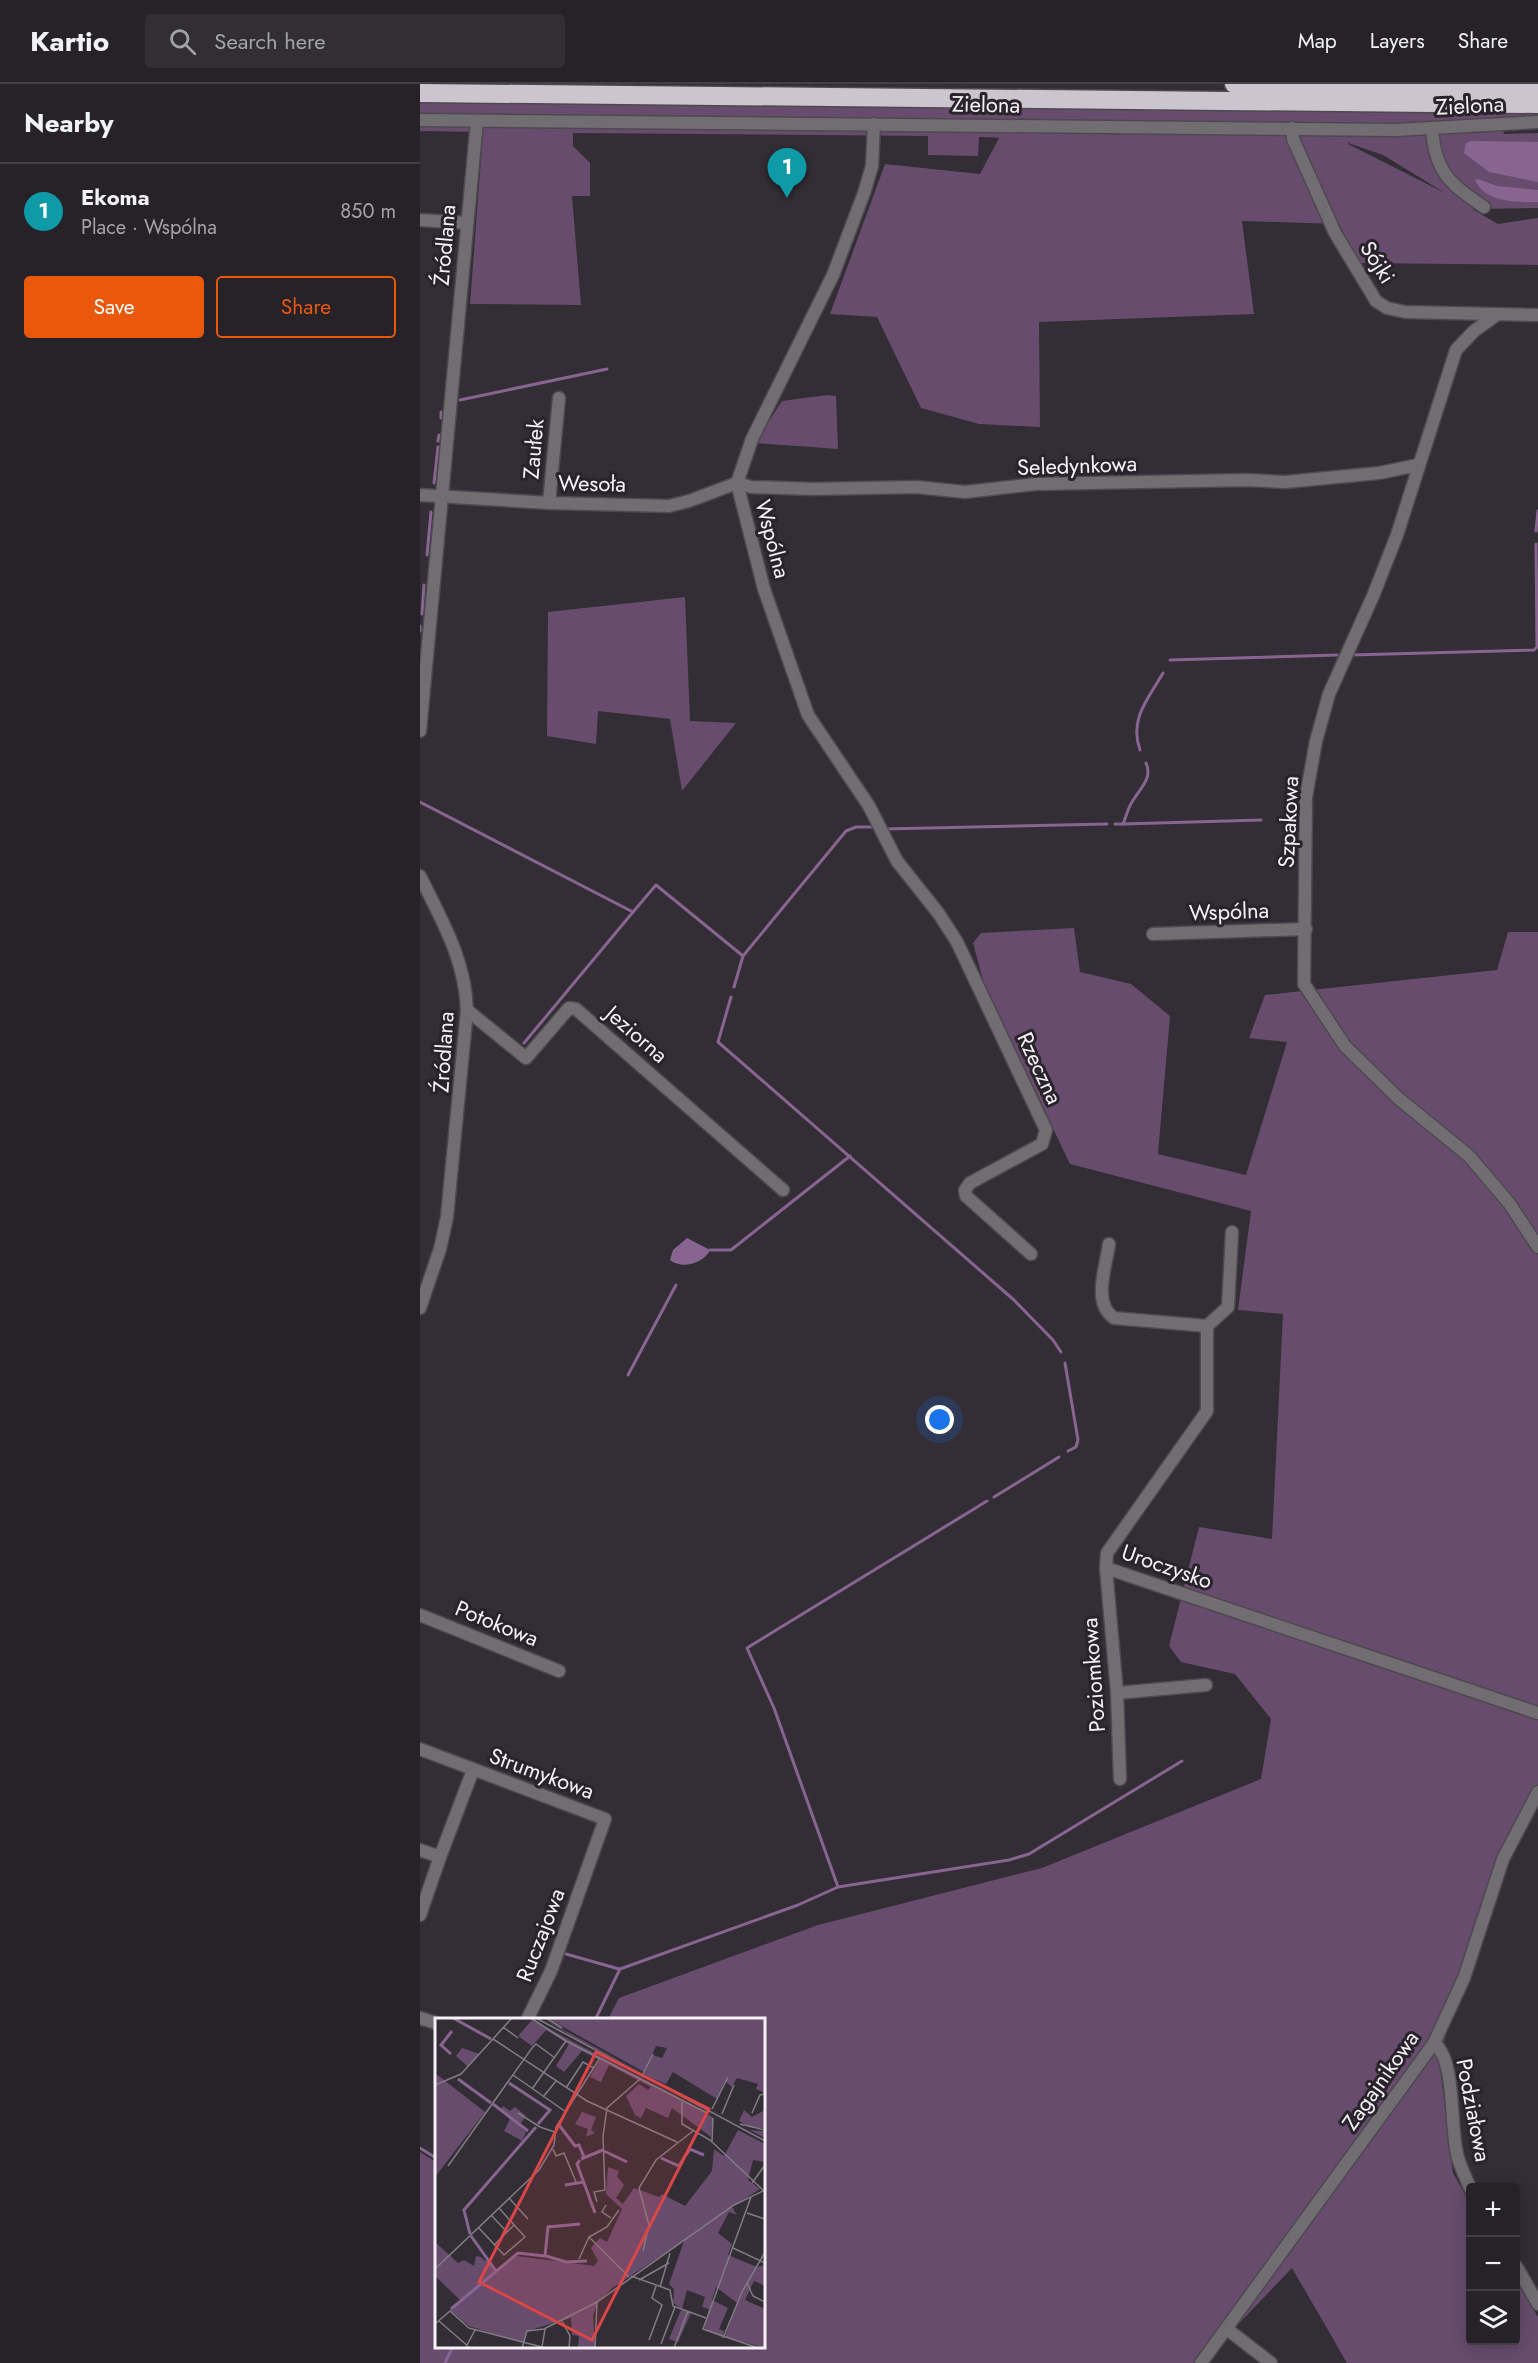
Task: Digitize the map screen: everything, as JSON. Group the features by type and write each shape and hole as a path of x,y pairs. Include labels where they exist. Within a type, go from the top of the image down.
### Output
{"highway":[{"path":"1234,84 1538,87"},
{"path":"420,93 1538,105"}],"street":[{"name":"Zielona","path":"426,120 1432,129 1538,122"},
{"name":"Źródlana","path":"420,731 423,673 443,496 477,121"},
{"name":"Wspólna","path":"874,124 872,166 864,194 833,275 752,439 737,483 764,589 807,715 869,806 897,861 939,914 957,942"},
{"name":"Sójki","path":"1292,128 1293,139 1335,233 1376,301 1387,308 1404,312 1495,316 1538,315"},
{"path":"1432,129 1436,160 1442,171 1450,182 1484,207"},
{"path":"420,220 467,223"},
{"name":"Szpakowa","path":"1495,316 1474,331 1456,350 1396,535 1373,596 1329,694 1316,741 1306,797 1304,984 1345,1046 1398,1098 1469,1156 1509,1203 1538,1246"},
{"name":"Zaułek","path":"549,503 559,398"},
{"name":"Seledynkowa","path":"737,483 751,487 813,489 916,487 965,492 1035,484 1247,480 1285,482 1379,473 1418,465"},
{"name":"Wesoła","path":"420,495 549,503 669,506 737,483"},
{"name":"Źródlana","path":"420,876 458,956 466,984 468,1010 459,1123 447,1217 441,1249 420,1308"},
{"name":"Wspólna","path":"1153,934 1306,929"},
{"name":"Rzeczna","path":"957,942 1046,1130 1042,1144 970,1183 965,1190 966,1196 1031,1254"},
{"name":"Jeziorna","path":"468,1010 526,1058 569,1008 576,1008 783,1190"},
{"path":"1109,1244 1101,1300 1107,1314 1114,1318 1207,1326 1228,1307 1232,1232"},
{"name":"Uroczysko","path":"1207,1326 1207,1411 1107,1553 1106,1568 1538,1713"},
{"name":"Poziomkowa","path":"1106,1568 1117,1693 1120,1779"},
{"name":"Potokowa","path":"420,1615 559,1671"},
{"path":"1117,1693 1206,1685"},
{"name":"Strumykowa","path":"420,1749 605,1819 589,1864"},
{"path":"420,1915 473,1770"},
{"name":"Zagajnikowa","path":"1202,2363 1434,2043 1464,1978 1503,1858 1538,1792"},
{"path":"420,1850 440,1857"},
{"name":"Ruczajowa","path":"528,2018 551,1971 589,1864"},
{"path":"420,2018 435,2023"},
{"name":"Podziałowa","path":"1434,2043 1439,2047 1447,2064 1452,2124 1458,2158 1468,2183"},
{"path":"1520,2274 1538,2304"},
{"path":"1227,2330 1271,2363"}],"shaded area":[{"path":"420,101 1538,114 1538,116 1501,118 1504,134 1538,133 1538,208 1472,209 1498,224 1538,218 1538,265 1359,263 1339,224 1242,221 1254,314 1039,322 1040,427 979,424 921,408 877,317 830,314 885,164 980,174 999,138 1007,138 979,137 978,156 928,155 928,136 573,133 573,146 590,163 590,196 572,196 581,305 470,304 483,132 420,131","holes":["1348,143 1383,155 1445,193"]},
{"path":"1471,141 1538,142 1538,182 1489,172 1464,153 1466,143"},
{"path":"1475,180 1497,186 1538,190 1538,202 1502,200 1494,197 1480,188"},
{"path":"827,395 836,396 838,449 755,443 782,401"},
{"path":"685,597 690,721 736,723 682,791 670,719 598,711 596,744 547,736 548,612"},
{"path":"1074,928 1080,972 1131,984 1170,1016 1158,1154 1246,1175 1287,1042 1249,1038 1265,995 1497,970 1508,932 1538,932 1538,1789 1492,1873 1439,2059 1453,2173 1466,2196 1466,2345 1520,2345 1520,2286 1538,2317 1538,2363 1347,2363 1292,2268 1201,2363 420,2363 420,2152 435,2161 435,2348 765,2348 765,2018 609,2018 619,1998 818,1925 1042,1868 1261,1779 1271,1719 1235,1674 1181,1662 1169,1646 1199,1527 1272,1539 1283,1314 1238,1310 1251,1211 1070,1164 984,984 973,943 981,933"},
{"path":"687,1238 710,1250 707,1255 698,1262 686,1265 670,1260 673,1250"}],"waterway":[{"path":"460,400 607,369"},
{"path":"441,412 441,418"},
{"path":"438,441 439,435"},
{"path":"434,483 438,447"},
{"path":"1536,531 1538,511"},
{"path":"427,555 431,512"},
{"path":"1352,655 1534,650 1537,647 1536,544"},
{"path":"422,614 424,585"},
{"path":"420,626 420,631"},
{"path":"1170,660 1337,655"},
{"path":"1140,750 1137,739 1138,719 1163,673"},
{"path":"1115,824 1123,824 1131,804 1145,783 1148,774 1146,763"},
{"path":"420,802 633,912 656,885 743,956"},
{"path":"1123,824 1261,820"},
{"path":"884,829 1107,824"},
{"path":"734,987 743,956 846,831 856,827 874,827"},
{"path":"524,1043 633,912"},
{"path":"731,997 718,1042 1014,1300 1053,1340 1061,1352"},
{"path":"710,1250 731,1250 850,1156"},
{"path":"628,1375 676,1285"},
{"path":"1065,1363 1078,1440 1076,1447 1068,1451"},
{"path":"994,1497 1059,1457"},
{"path":"596,2018 620,1969 798,1905 838,1887 774,1708 747,1648 987,1501"},
{"path":"838,1887 1009,1860 1029,1854 1182,1761"},
{"path":"566,1954 619,1969"},
{"path":"420,2148 435,2157"},
{"path":"445,2363 452,2348"}],"place":[{"name":"Ekoma","path":"787,198"}]}
